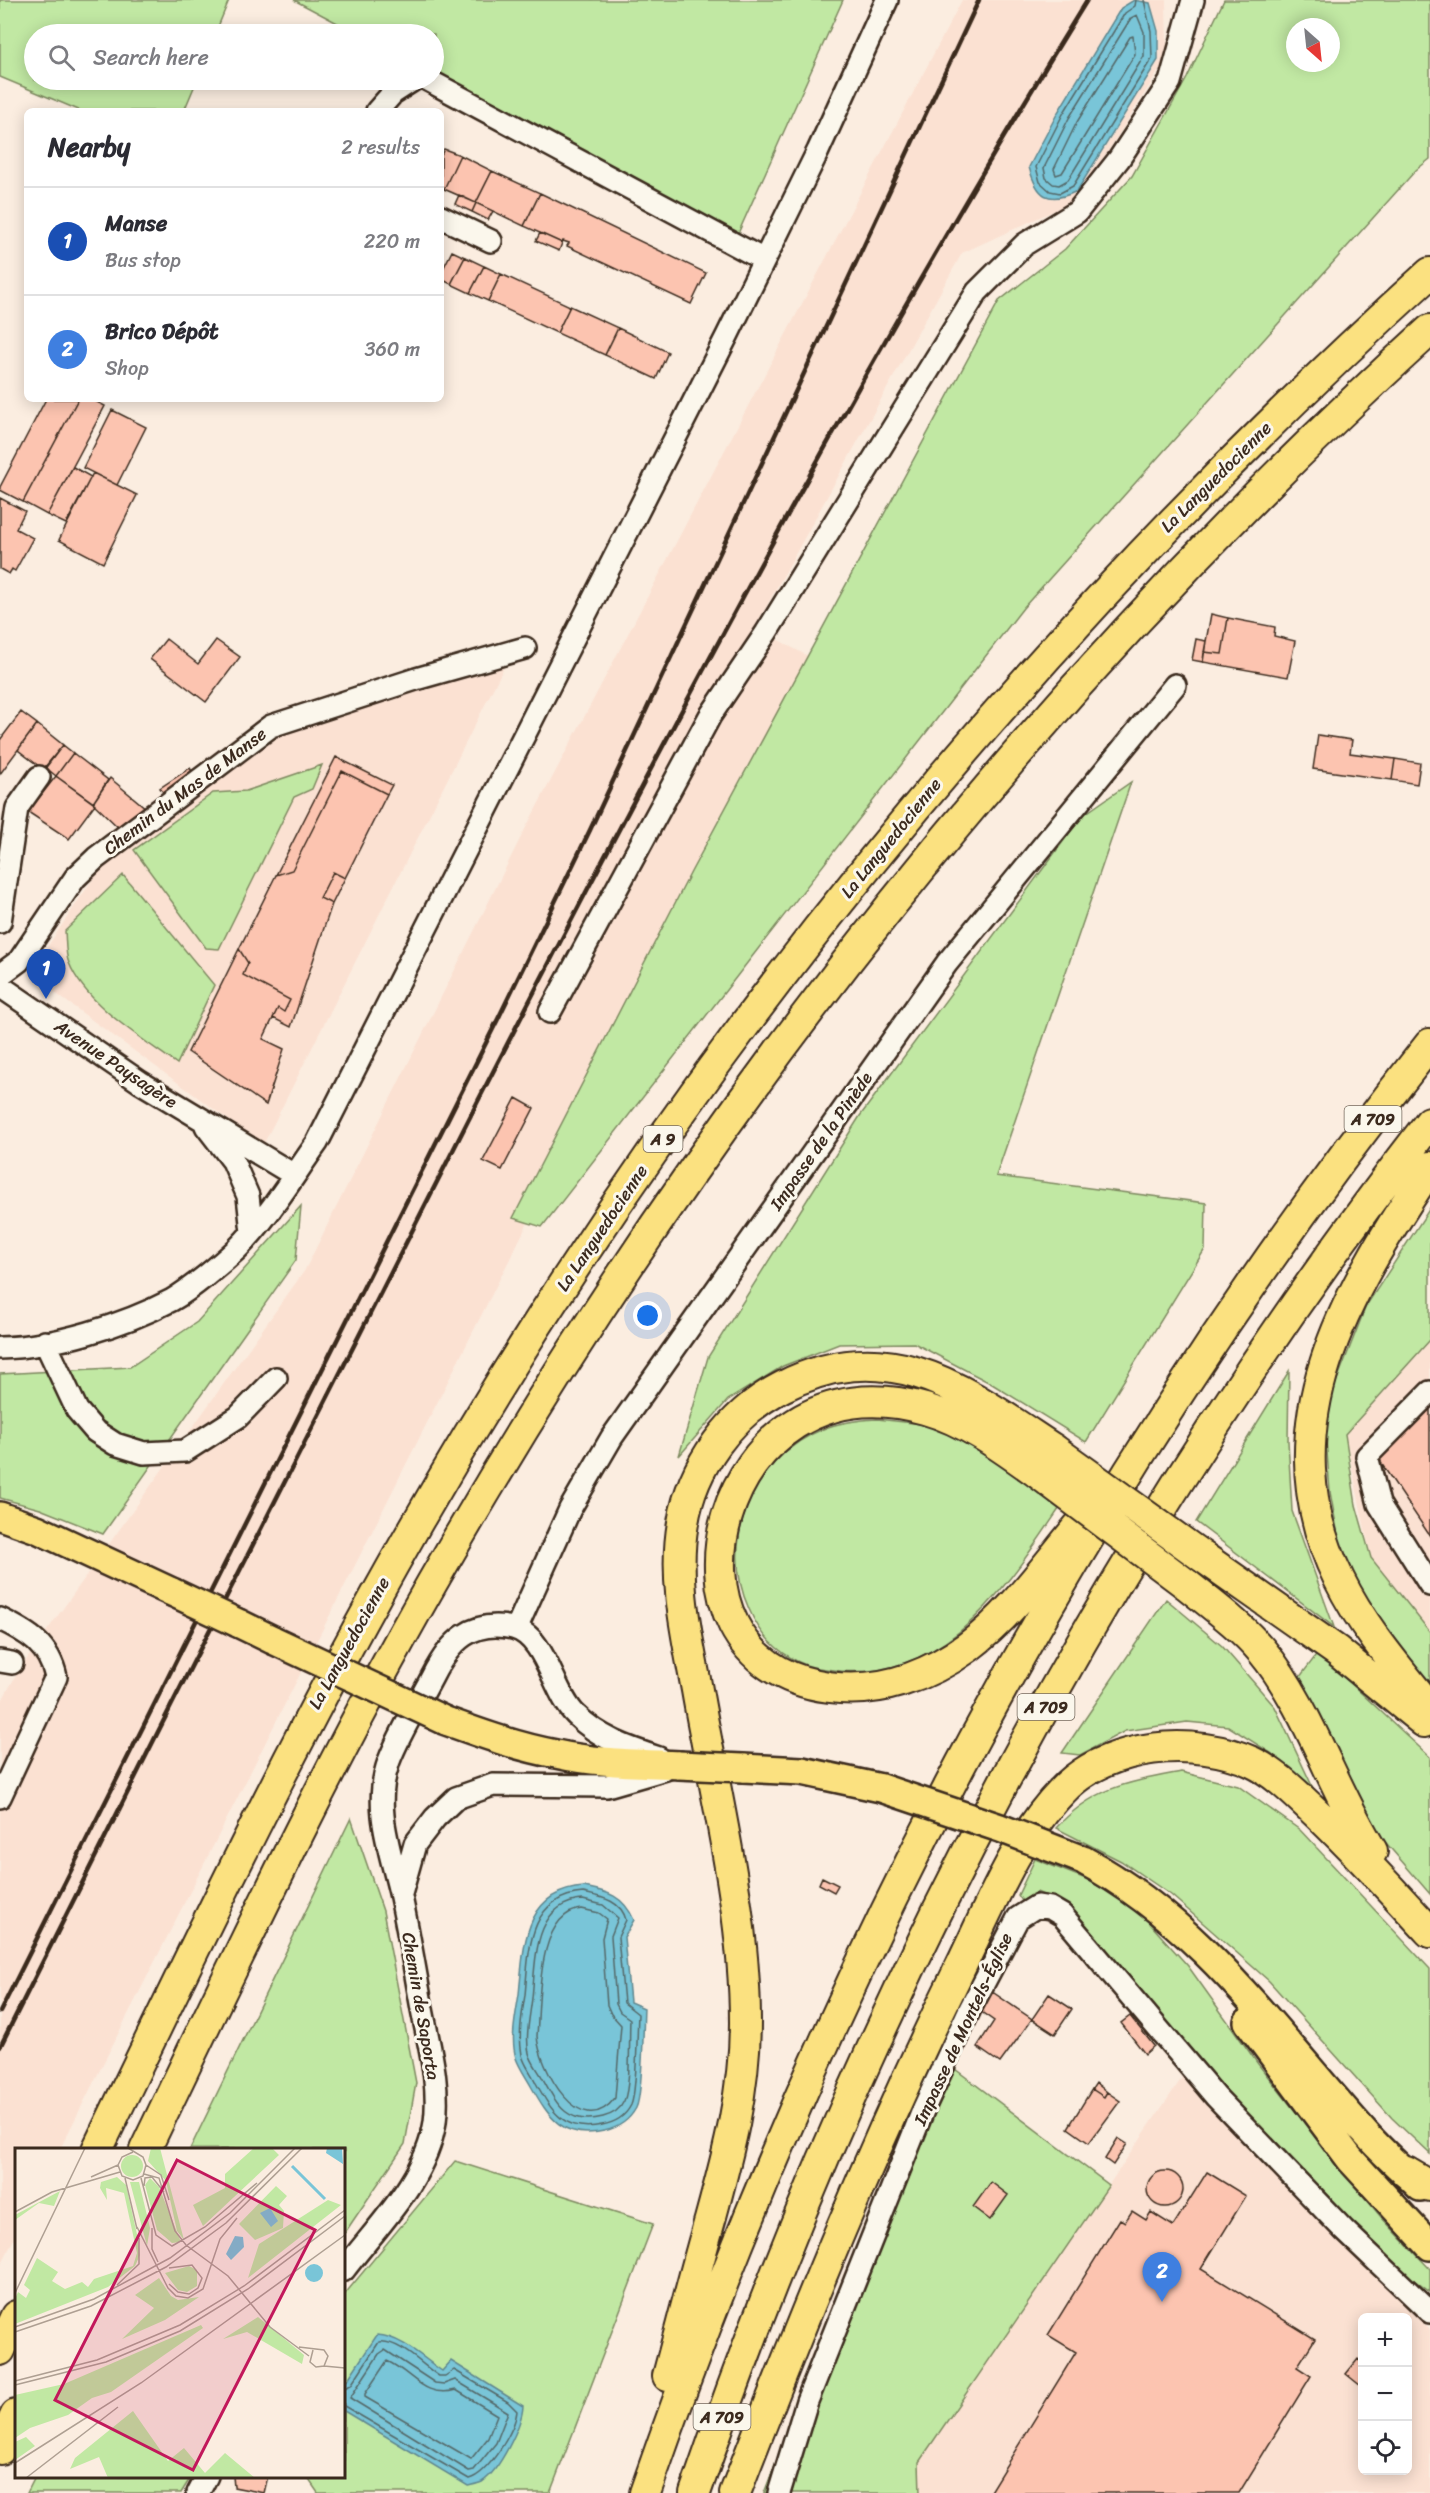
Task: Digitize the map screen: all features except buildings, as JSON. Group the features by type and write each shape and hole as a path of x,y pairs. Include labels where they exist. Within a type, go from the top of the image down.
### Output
{"highway":[{"name":"La Languedocienne","path":"98,2148 302,1730 411,1532 528,1338 692,1098 852,886 926,795 1051,651 1169,525 1279,413 1430,273"},
{"name":"A 9","path":"146,2148 350,1732 445,1559 621,1275 713,1142 805,1016 883,916 1037,731 1198,557 1311,443 1430,330"},
{"name":"A 709","path":"645,2493 731,2259 774,2154 847,1990 975,1736 1074,1563 1142,1452 1256,1278 1430,1044"},
{"name":"A 709","path":"695,2493 776,2275 850,2097 896,1997 1024,1746 1081,1644 1193,1460 1282,1325 1430,1122"},
{"path":"1430,1167 1370,1261 1338,1324 1318,1385 1312,1427 1311,1456 1314,1500 1319,1524 1339,1579 1372,1632 1430,1708"},
{"path":"636,2493 732,2142 744,2051 744,1990 734,1902 683,1606 681,1537 692,1488 724,1434 761,1399 804,1377 855,1366 889,1366 930,1375 968,1393 1239,1628 1262,1651 1280,1676 1349,1814 1407,1907"},
{"path":"1142,1452 1012,1606 969,1646 925,1672 872,1688 839,1689 807,1683 768,1663 748,1643 732,1619 723,1587 719,1556 723,1524 742,1477 762,1451 774,1439 804,1419 836,1406 888,1402 914,1406 960,1423 1045,1461 1203,1557 1337,1651 1430,1727"},
{"path":"735,2493 873,2150 917,2056 1013,1862 1044,1813 1062,1790 1078,1777 1107,1760 1163,1746 1206,1749 1252,1762 1288,1786 1342,1836 1430,1932"},
{"path":"0,2350 15,2318"},
{"path":"0,2449 15,2417"}],"main road":[{"path":"0,1516 37,1529 446,1721 490,1737 557,1755 594,1760 813,1773 881,1788 1000,1828 1083,1860 1146,1898 1228,1975 1370,2139 1418,2179 1430,2196"},
{"path":"1180,1929 1350,2159 1430,2246"}],"street":[{"path":"0,1348 45,1342 114,1324 173,1299 235,1250 252,1232 317,1143 764,260 886,0"},
{"path":"550,1012 710,716 766,633 977,292 1025,244 1077,212 1119,159 1170,82 1193,0"},
{"path":"444,89 764,260"},
{"path":"380,108 398,90"},
{"path":"444,218 491,241"},
{"name":"Chemin du Mas de Manse","path":"0,976 19,961 75,878 96,858 271,726 416,679 525,648"},
{"name":"Impasse de la Pinède","path":"516,1629 570,1509 612,1437 706,1306 824,1133 947,963 1175,685"},
{"path":"0,922 16,808 39,777"},
{"name":"Avenue Paysagère","path":"0,976 140,1082 294,1175"},
{"name":"Avenue Paysagère","path":"202,1121 233,1161 248,1196 252,1232"},
{"path":"45,1342 77,1410 95,1431 115,1444 144,1453 185,1451 238,1417 276,1378"},
{"path":"1430,1392 1367,1456 1379,1504 1430,1585"},
{"path":"0,1619 28,1633 52,1660 56,1677 0,1797"},
{"name":"Chemin de Saporta","path":"345,2269 416,2177 435,2123 436,2085 400,1895 386,1841 382,1800 389,1762 436,1670 454,1642 483,1626 516,1629"},
{"path":"516,1629 537,1645 560,1694 582,1720 597,1733 626,1747 679,1765"},
{"path":"400,1895 415,1844 435,1818 456,1798 493,1785 607,1786 679,1765"},
{"name":"Impasse de Montels-Église","path":"779,2493 807,2401 924,2109 970,2009 1011,1928 1027,1910 1037,1906 1050,1908 1062,1915 1216,2097 1344,2230 1430,2312"},
{"path":"198,2493 206,2478"}],"shaded area":[{"path":"962,0 1166,0 1167,58 1077,200 962,253 755,627 813,659 61,2148 15,2148 15,2237 0,2267 0,1704 19,1670 305,1270 521,837"},
{"path":"505,665 263,1145 29,974 101,867 276,734 335,711"},
{"path":"1430,1340 1430,1632 1371,1558 1345,1434"},
{"path":"1186,2072 1302,2199 1430,2330 1430,2493 920,2493 919,2462"}],"green space":[{"path":"0,0 229,0 219,24 24,24 24,87 0,77"},
{"path":"294,0 843,0 736,238 444,80 444,24 339,24"},
{"path":"1224,0 1430,0 1430,159 1416,170 1023,608 542,1227 513,1218 691,872 999,301 1065,249 1132,176 1187,78"},
{"path":"31,90 193,90 185,108 74,108"},
{"path":"322,765 312,789 294,797 219,949 206,948 134,850 213,793 246,791"},
{"path":"1131,782 996,1176 1206,1203 1205,1249 1086,1442 992,1384 914,1343 839,1344 783,1366 728,1400 679,1456 708,1357 860,1116 1082,816"},
{"path":"123,875 214,985 177,1064 101,1007 77,978 68,960 65,931"},
{"path":"301,1206 296,1260 103,1534 40,1509 0,1498 0,1374 130,1367 197,1322"},
{"path":"1430,1208 1430,1340 1345,1434 1356,1505 1371,1558 1430,1632 1430,1685 1364,1597 1341,1551 1330,1492 1326,1439 1330,1398 1366,1306"},
{"path":"1289,1371 1288,1441 1292,1511 1334,1627 1196,1522"},
{"path":"877,1419 931,1425 972,1441 1059,1509 1001,1589 974,1619 946,1642 918,1657 889,1668 857,1672 810,1666 796,1661 771,1643 753,1618 740,1583 738,1556 740,1530 748,1504 761,1480 778,1459 798,1442 836,1425"},
{"path":"1166,1599 1222,1646 1275,1707 1314,1790 1271,1753 1228,1726 1187,1722 1125,1731 1080,1755 1062,1753"},
{"path":"1318,1653 1430,1757 1430,1894 1362,1815 1299,1678"},
{"path":"1181,1772 1238,1786 1300,1830 1430,1969 1430,2154 1392,2118 1269,1981 1171,1895 1121,1861 1056,1828 1084,1803 1113,1788"},
{"path":"351,1818 383,1911 416,2083 405,2144 345,2233 345,2148 190,2148"},
{"path":"1035,1859 1086,1879 1135,1907 1188,1966 1258,2064 1328,2153 1381,2217 1430,2269 1430,2292 1386,2259 1229,2101 1061,1903 1037,1892 1022,1901 1018,1895"},
{"path":"935,2054 1109,2185 919,2462 920,2493 764,2493"},
{"path":"455,2161 653,2224 550,2493 318,2493 308,2478 345,2478 345,2294"},
{"path":"34,2478 190,2478 181,2493 27,2493"}],"water":[{"path":"1134,0 1150,3 1158,31 1158,60 1077,191 1058,197 1045,196 1036,185 1029,167 1058,112 1121,8"},
{"path":"584,1887 614,1896 625,1905 634,1920 624,1937 630,2002 644,2008 641,2075 636,2108 630,2117 618,2126 590,2133 568,2129 551,2117 519,2065 514,2050 514,2026 530,1924 538,1910 549,1899 564,1891"},
{"path":"377,2335 386,2336 403,2343 442,2371 451,2361 523,2406 522,2415 509,2447 489,2476 482,2482 468,2486 345,2412 345,2383"}],"railway":[{"path":"0,2012 498,1019 590,830 979,0"},
{"path":"0,2047 238,1573 623,821 848,407 1005,134 1087,0"}],"place":[{"name":"Manse","path":"46,999"},
{"name":"Brico Dépôt","path":"1162,2302"}]}
